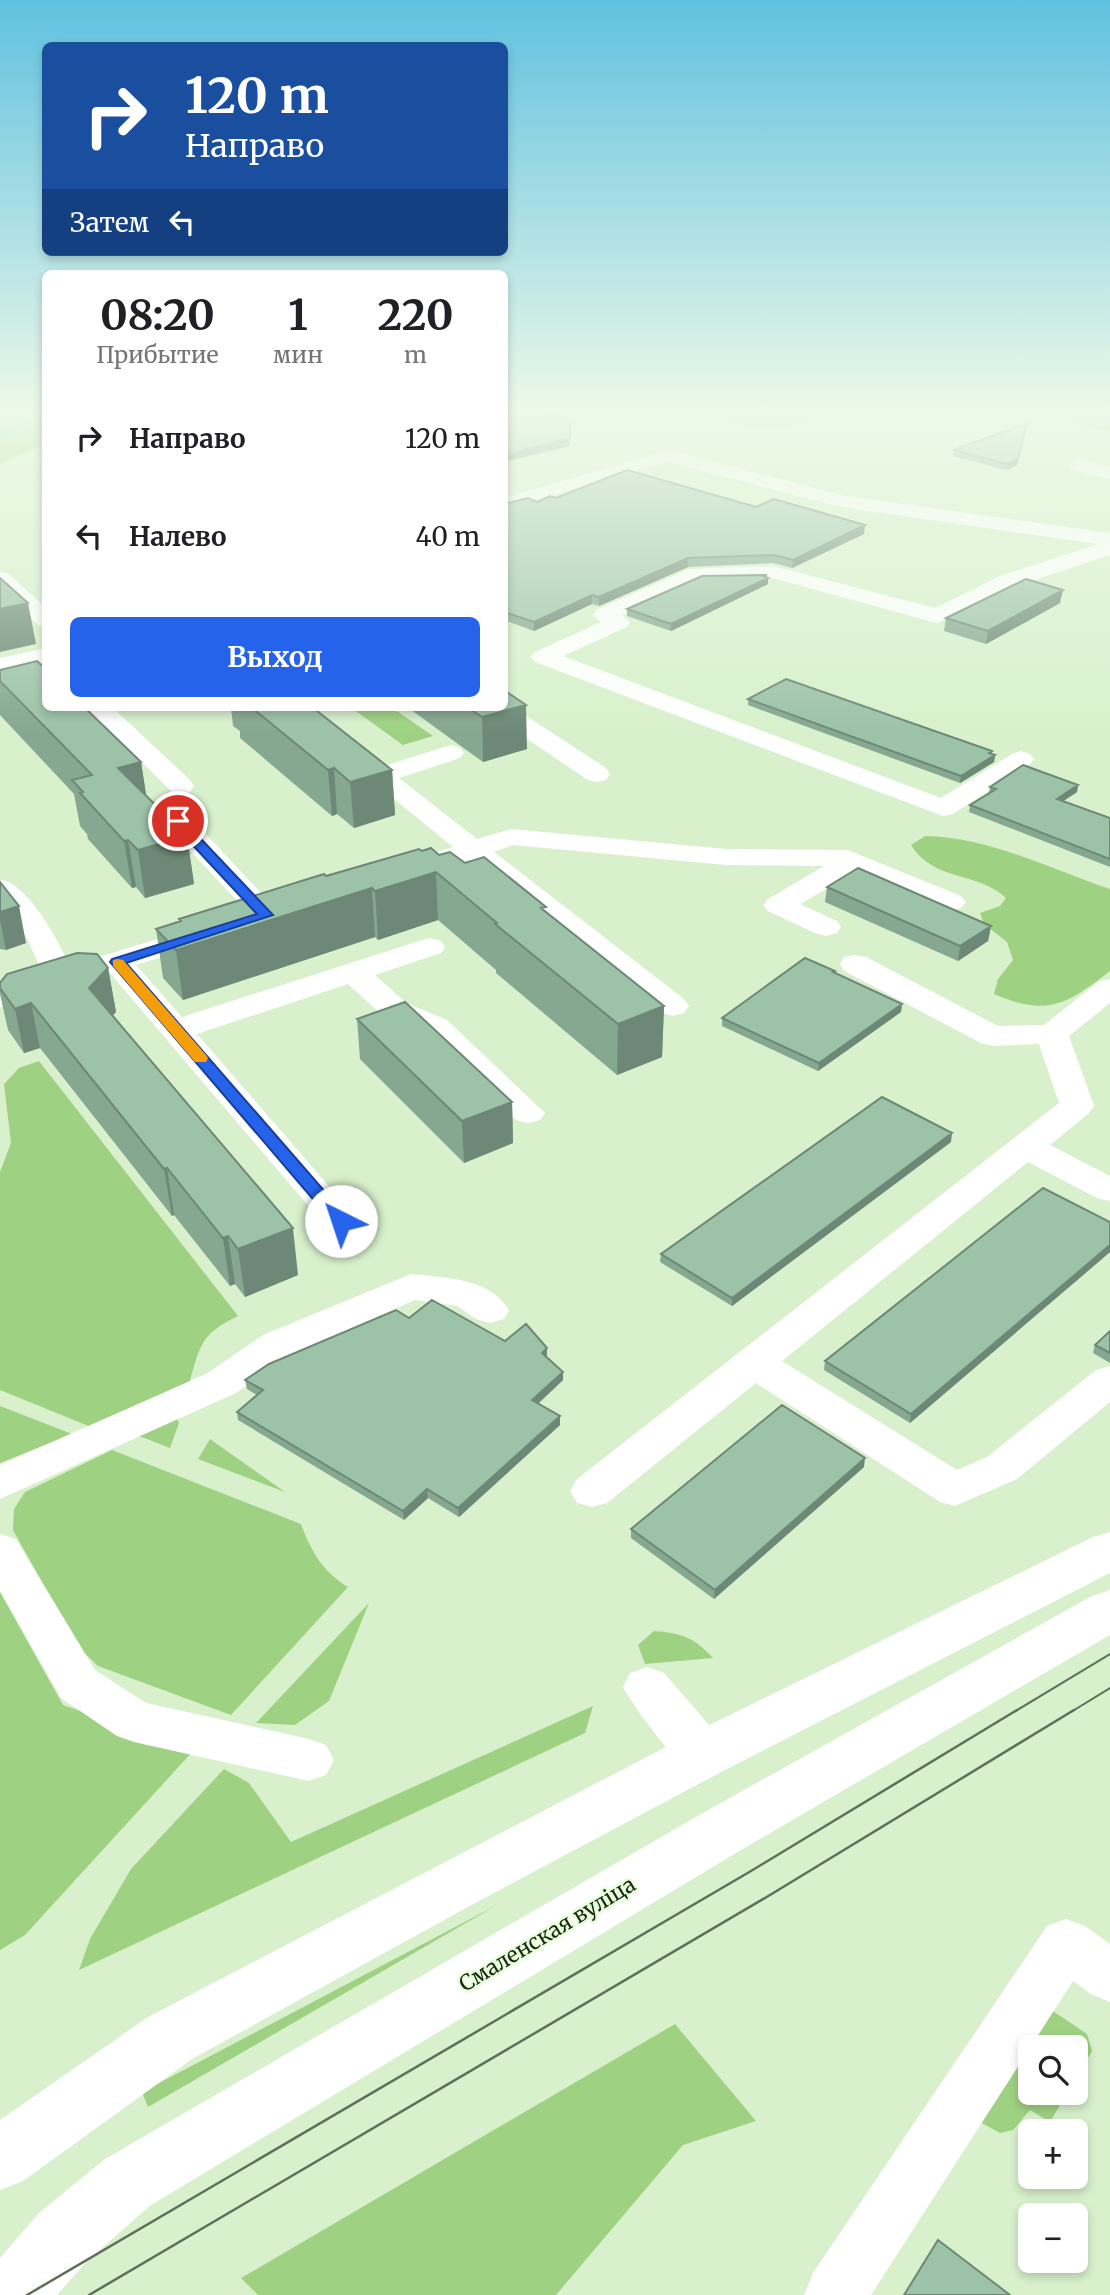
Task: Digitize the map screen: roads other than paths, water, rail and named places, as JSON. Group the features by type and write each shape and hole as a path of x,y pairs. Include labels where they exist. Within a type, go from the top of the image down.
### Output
{"main road":[{"path":"0,2158 170,2038 704,1754 1110,1551"},
{"name":"Смаленская вуліца","path":"13,2295 63,2237 128,2182 721,1832 1110,1610"}],"lane":[{"path":"980,520 1110,539"},
{"path":"1021,759 943,808 543,657 619,622 604,615 697,574 773,572 937,616 1008,581 1100,552 1110,545"},
{"path":"0,578 42,616"},
{"path":"0,665 42,657"},
{"path":"102,711 181,786"},
{"path":"502,711 597,774"},
{"path":"340,745 673,1006"},
{"path":"379,776 451,753"},
{"path":"0,998 257,918 178,821"},
{"path":"382,878 511,837 726,857 848,858 951,902"},
{"path":"826,927 778,905 854,861"},
{"path":"0,890 3,889 41,936 53,963 48,983"},
{"path":"176,1030 430,947"},
{"path":"117,962 341,1221"},
{"path":"855,964 992,1036 1052,1034 1110,988"},
{"path":"354,973 395,1010 436,1027 528,1113"},
{"path":"592,1491 1077,1106 1052,1034"},
{"path":"1024,1146 1110,1190"},
{"path":"0,1483 222,1383 277,1345 411,1287 467,1294 490,1310"},
{"path":"753,1362 955,1490 1002,1468 1110,1380"},
{"path":"0,1551 78,1684 134,1721 309,1760"},
{"path":"647,1687 704,1754"},
{"path":"835,2295 1066,1944 1110,1976"}],"tram line":[{"path":"1014,1712 1110,1654"},
{"path":"1071,1712 1110,1688"},
{"path":"27,2295 751,1871 1017,1710"},
{"path":"89,2295 770,1895 1074,1710"}]}
